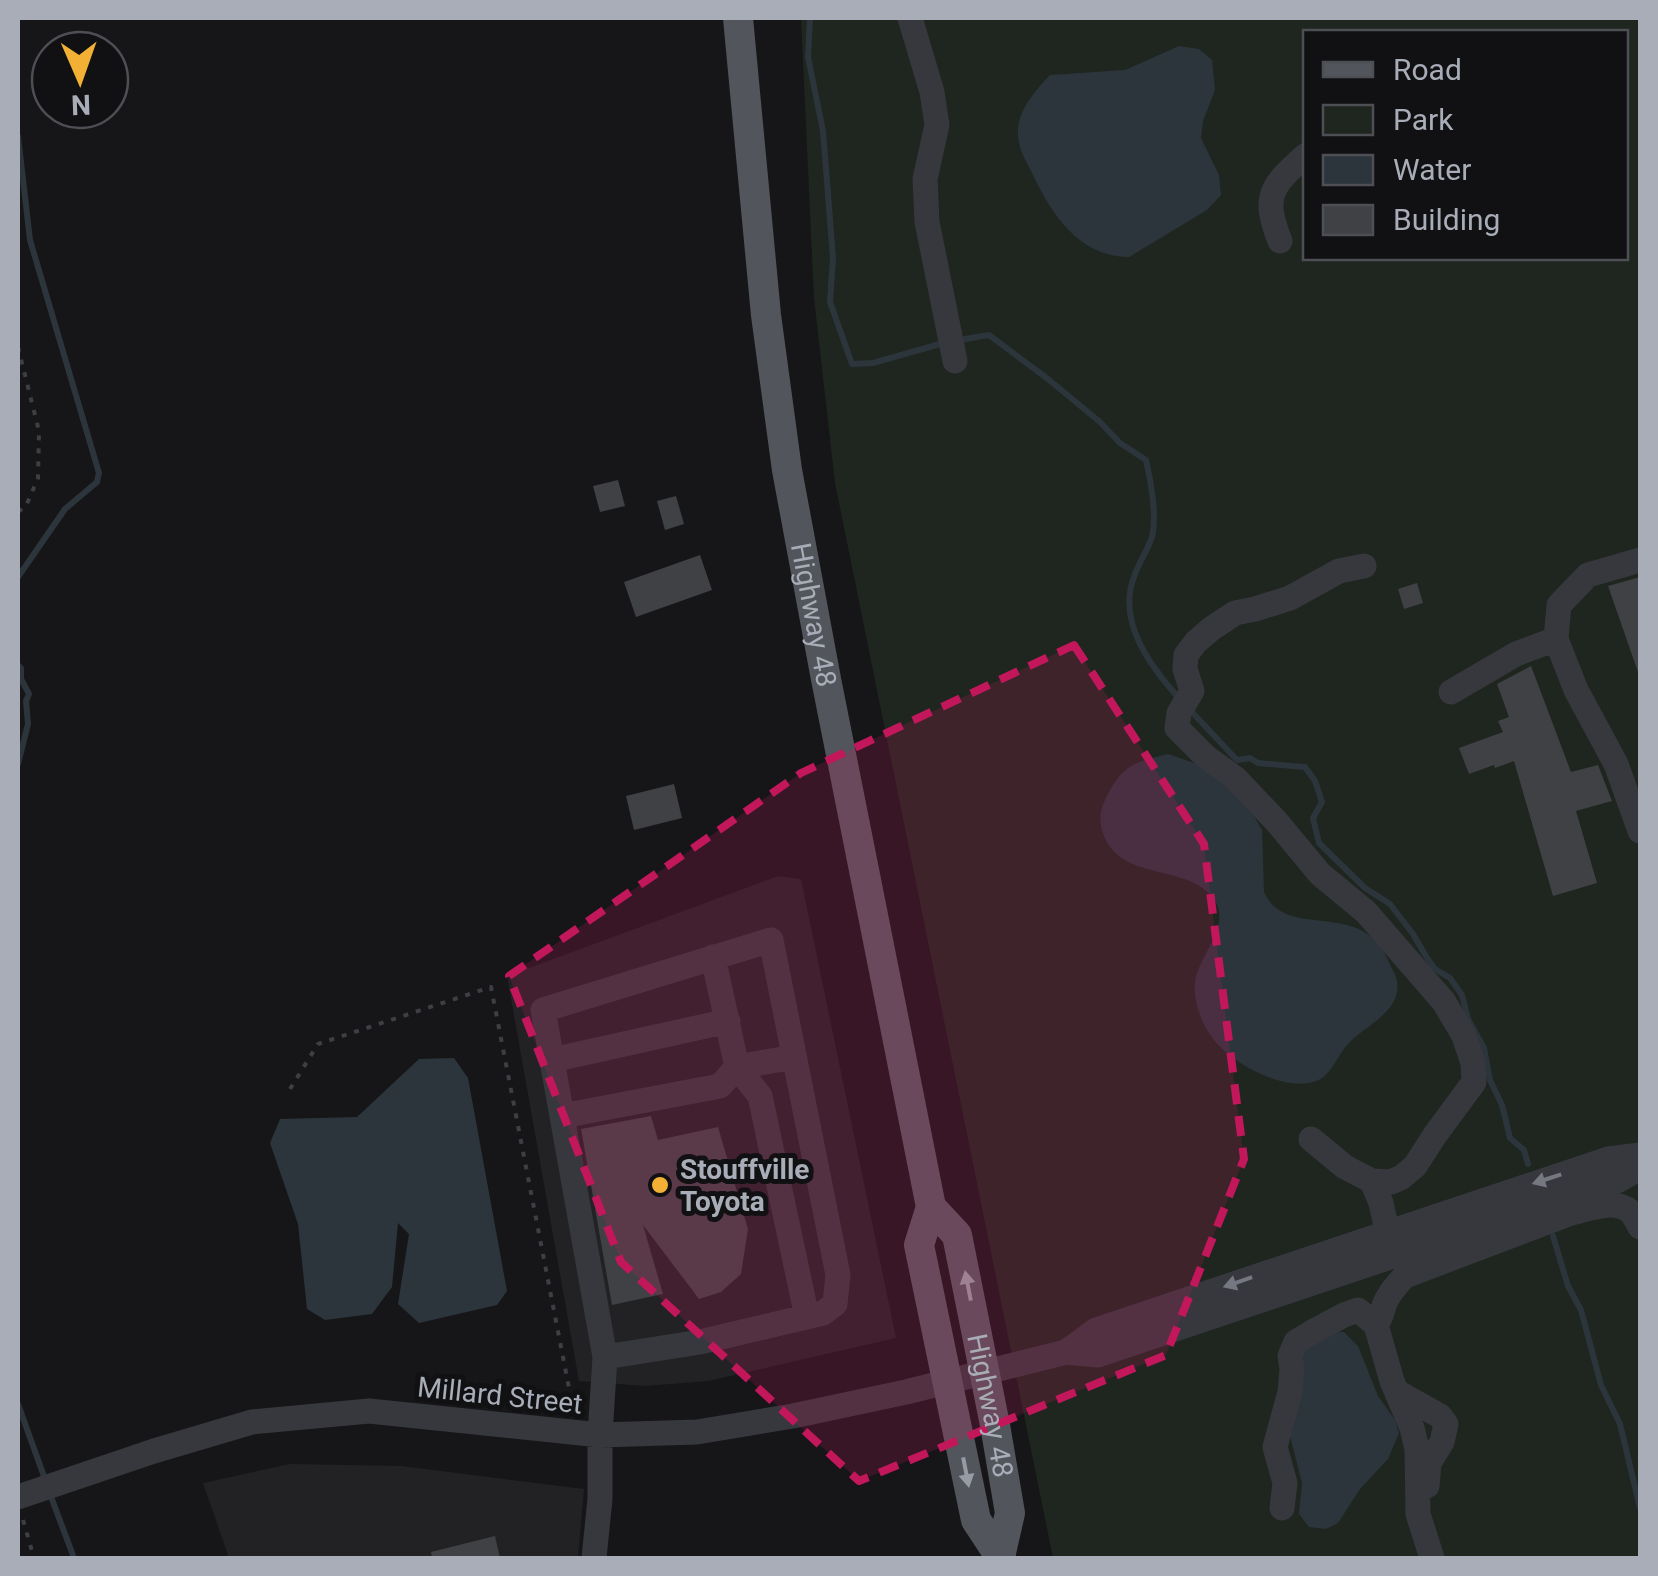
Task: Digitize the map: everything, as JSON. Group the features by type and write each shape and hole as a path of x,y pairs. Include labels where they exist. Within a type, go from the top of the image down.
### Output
{"main road":[{"name":"Highway 48","path":"738,18 766,315 787,470 931,1207 918,1245 976,1520 1001,1558"},
{"name":"Highway 48","path":"931,1207 957,1236 1010,1513 1001,1558"}],"street":[{"path":"910,18 932,92 937,125 925,179 927,222 954,358"},
{"path":"1280,241 1270,216 1272,194 1303,158"},
{"path":"1640,560 1588,575 1559,605 1556,638 1576,690 1616,764 1640,832"},
{"path":"1311,1139 1345,1168 1372,1180 1391,1182 1402,1178 1415,1166 1474,1082 1473,1063 1464,1036 1444,1002 1366,912 1320,874 1235,778 1206,757 1177,728 1192,691 1185,669 1186,655 1211,629 1235,613 1290,598 1339,572 1364,566"},
{"path":"1451,692 1516,654 1556,638"},
{"path":"594,1558 605,1357 544,1010 771,940 838,1274 835,1304 806,1318 700,1342 605,1357"},
{"path":"713,957 737,1066 760,1096 806,1318"},
{"path":"552,1060 728,1020"},
{"path":"562,1116 720,1086 737,1066 794,1057"},
{"path":"1391,1244 1608,1158 1640,1155"},
{"path":"1391,1244 1618,1181 1640,1168"},
{"path":"1367,1318 1394,1276 1396,1265 1372,1180"},
{"path":"1282,1508 1285,1482 1275,1447 1290,1392 1290,1356 1296,1342 1344,1314 1382,1316 1394,1286 1405,1276 1571,1213 1616,1205 1631,1212 1640,1227"},
{"name":"Millard Street","path":"20,1508 111,1466 252,1422 370,1411 600,1435 697,1432 793,1416 1066,1352 1096,1330 1391,1244"},
{"path":"1367,1318 1412,1428 1417,1448 1416,1495 1432,1558"}],"path":[{"path":"18,347 39,431 38,478 26,506 18,512"},
{"path":"290,1089 318,1044 491,988 569,1388"},
{"path":"20,1508 34,1558"}],"highlighted area":[{"path":"1074,645 1204,844 1244,1159 1166,1355 859,1481 621,1262 509,976 801,773"}],"shaded area":[{"path":"778,876 801,879 896,1338 709,1381 645,1386 579,1381 507,976"},
{"path":"290,1464 401,1466 584,1489 578,1558 229,1558 203,1483"}],"green space":[{"path":"801,18 1640,18 1640,1558 1053,1558 835,483 814,298"}],"water":[{"path":"1179,46 1199,49 1212,60 1215,90 1201,138 1219,175 1221,195 1207,210 1129,257 1094,249 1057,216 1024,158 1018,126 1024,109 1050,75 1125,70"},
{"path":"1168,754 1197,764 1224,783 1254,816 1262,830 1264,892 1275,907 1289,915 1360,930 1376,941 1395,974 1397,992 1388,1010 1348,1044 1319,1080 1300,1084 1271,1078 1241,1063 1217,1044 1200,1015 1195,989 1197,973 1219,919 1213,898 1187,880 1125,860 1104,836 1102,809 1117,779 1137,763"},
{"path":"454,1058 468,1078 507,1291 497,1305 419,1323 398,1304 409,1234 398,1223 392,1287 372,1314 325,1320 307,1309 298,1224 270,1143 280,1119 357,1117 419,1059"},
{"path":"1327,1332 1344,1332 1358,1346 1378,1396 1399,1433 1388,1459 1360,1489 1338,1523 1326,1529 1309,1527 1299,1514 1302,1483 1290,1436 1301,1353"}],"building":[{"path":"618,480 625,506 600,512 593,486"},
{"path":"676,496 684,524 665,530 657,501"},
{"path":"700,555 712,590 636,617 624,582"},
{"path":"1640,577 1640,671 1638,672 1608,586"},
{"path":"1417,583 1423,603 1404,609 1398,589"},
{"path":"1531,666 1571,772 1598,765 1612,801 1576,811 1597,883 1553,896 1514,761 1469,774 1459,748 1503,732 1498,721 1509,717 1497,684"},
{"path":"674,784 682,818 634,830 626,796"},
{"name":"Stouffville Toyota","path":"651,1116 658,1140 718,1127 748,1229 741,1274 721,1292 699,1299 643,1225 663,1294 612,1305 581,1129"},
{"path":"495,1536 500,1558 432,1558 431,1552"}],"waterway":[{"path":"810,18 808,57 823,131 833,258 830,302 852,364 873,363 947,342"},
{"path":"18,136 30,240 99,473 97,482 65,509 18,577"},
{"path":"959,340 989,335 1146,460 1153,498 1153,529 1133,580 1130,612 1148,658 1178,697"},
{"path":"18,665 29,694 28,724 18,764"},
{"path":"1190,710 1237,760 1250,758 1258,763 1305,767 1322,802 1313,818 1319,843 1365,888 1390,904 1435,969 1450,978 1462,995 1468,1019 1484,1048 1490,1080 1502,1105 1510,1138 1524,1150 1528,1164"},
{"path":"1553,1236 1568,1286 1581,1310 1601,1385 1620,1424 1640,1508"},
{"path":"18,1404 46,1482"},
{"path":"50,1494 74,1558"}],"place":[{"name":"Stouffville Toyota","path":"660,1185"}]}
